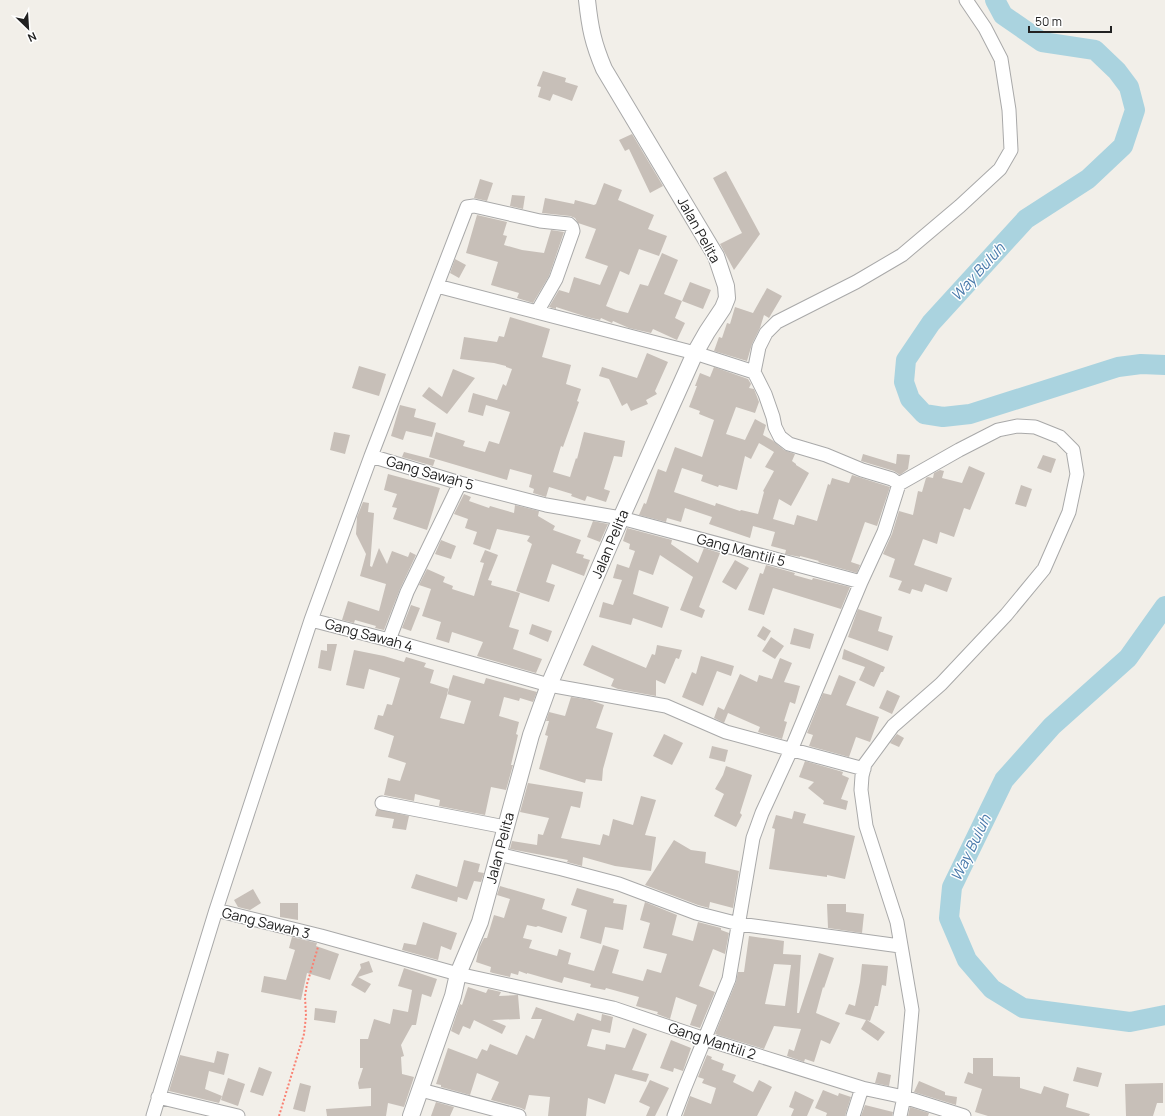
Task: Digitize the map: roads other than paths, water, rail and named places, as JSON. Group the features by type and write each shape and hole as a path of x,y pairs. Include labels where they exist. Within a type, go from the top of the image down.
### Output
{"street":[{"name":"Jalan Pelita","path":"411,1116 453,996 458,974 480,922 531,735 549,685 621,518 695,353 723,308 727,298 726,286 716,256 604,69 595,47 587,0"},
{"path":"899,484 892,479 862,470 826,455 789,444 780,437 775,427 765,394 754,372 759,347 766,333 777,322 856,282 902,255 960,206 1000,169 1011,150 1009,110 1001,59 985,28 966,0"},
{"name":"Gang Sawah 5","path":"536,312 559,270 573,231 572,227 569,224 540,221 474,206 467,207 371,456 460,483 546,505 621,518"},
{"path":"437,286 695,353 754,372"},
{"path":"674,1116 729,979 753,838 762,813 791,750 861,582 884,532 899,484 958,450 998,430 1017,426 1034,427 1060,437 1073,450 1077,474 1069,512 1044,569 1006,615 940,684 893,726 865,764 864,769 861,790 866,826 897,922 912,1010 904,1097 900,1116"},
{"name":"Gang Sawah 4","path":"371,456 311,620 390,640 549,685 666,706 726,732 864,769"},
{"path":"390,640 408,592 460,483"},
{"name":"Gang Mantili 5","path":"621,518 861,582"},
{"path":"216,910 311,620"},
{"path":"382,803 505,827"},
{"path":"498,854 619,884 696,913 739,924 900,946"},
{"name":"Gang Sawah 3","path":"153,1116 216,910 321,936 458,974"},
{"name":"Gang Mantili 2","path":"458,974 613,1008 705,1039 862,1088 904,1097 964,1116"},
{"path":"853,1116 862,1088"},
{"path":"421,1090 475,1111 519,1116"},
{"path":"158,1097 238,1116"}],"waterway":[{"name":"Way Buluh","path":"995,0 1003,15 1042,42 1095,50 1117,71 1129,87 1135,110 1123,146 1088,179 1026,219 931,323 906,360 904,382 910,399 924,414 943,417 970,414 1118,367 1141,364 1165,365"},
{"name":"Way Buluh","path":"1165,606 1128,658 1052,726 1004,780 952,887 949,918 967,960 992,989 1023,1008 1130,1022 1165,1015"}]}
